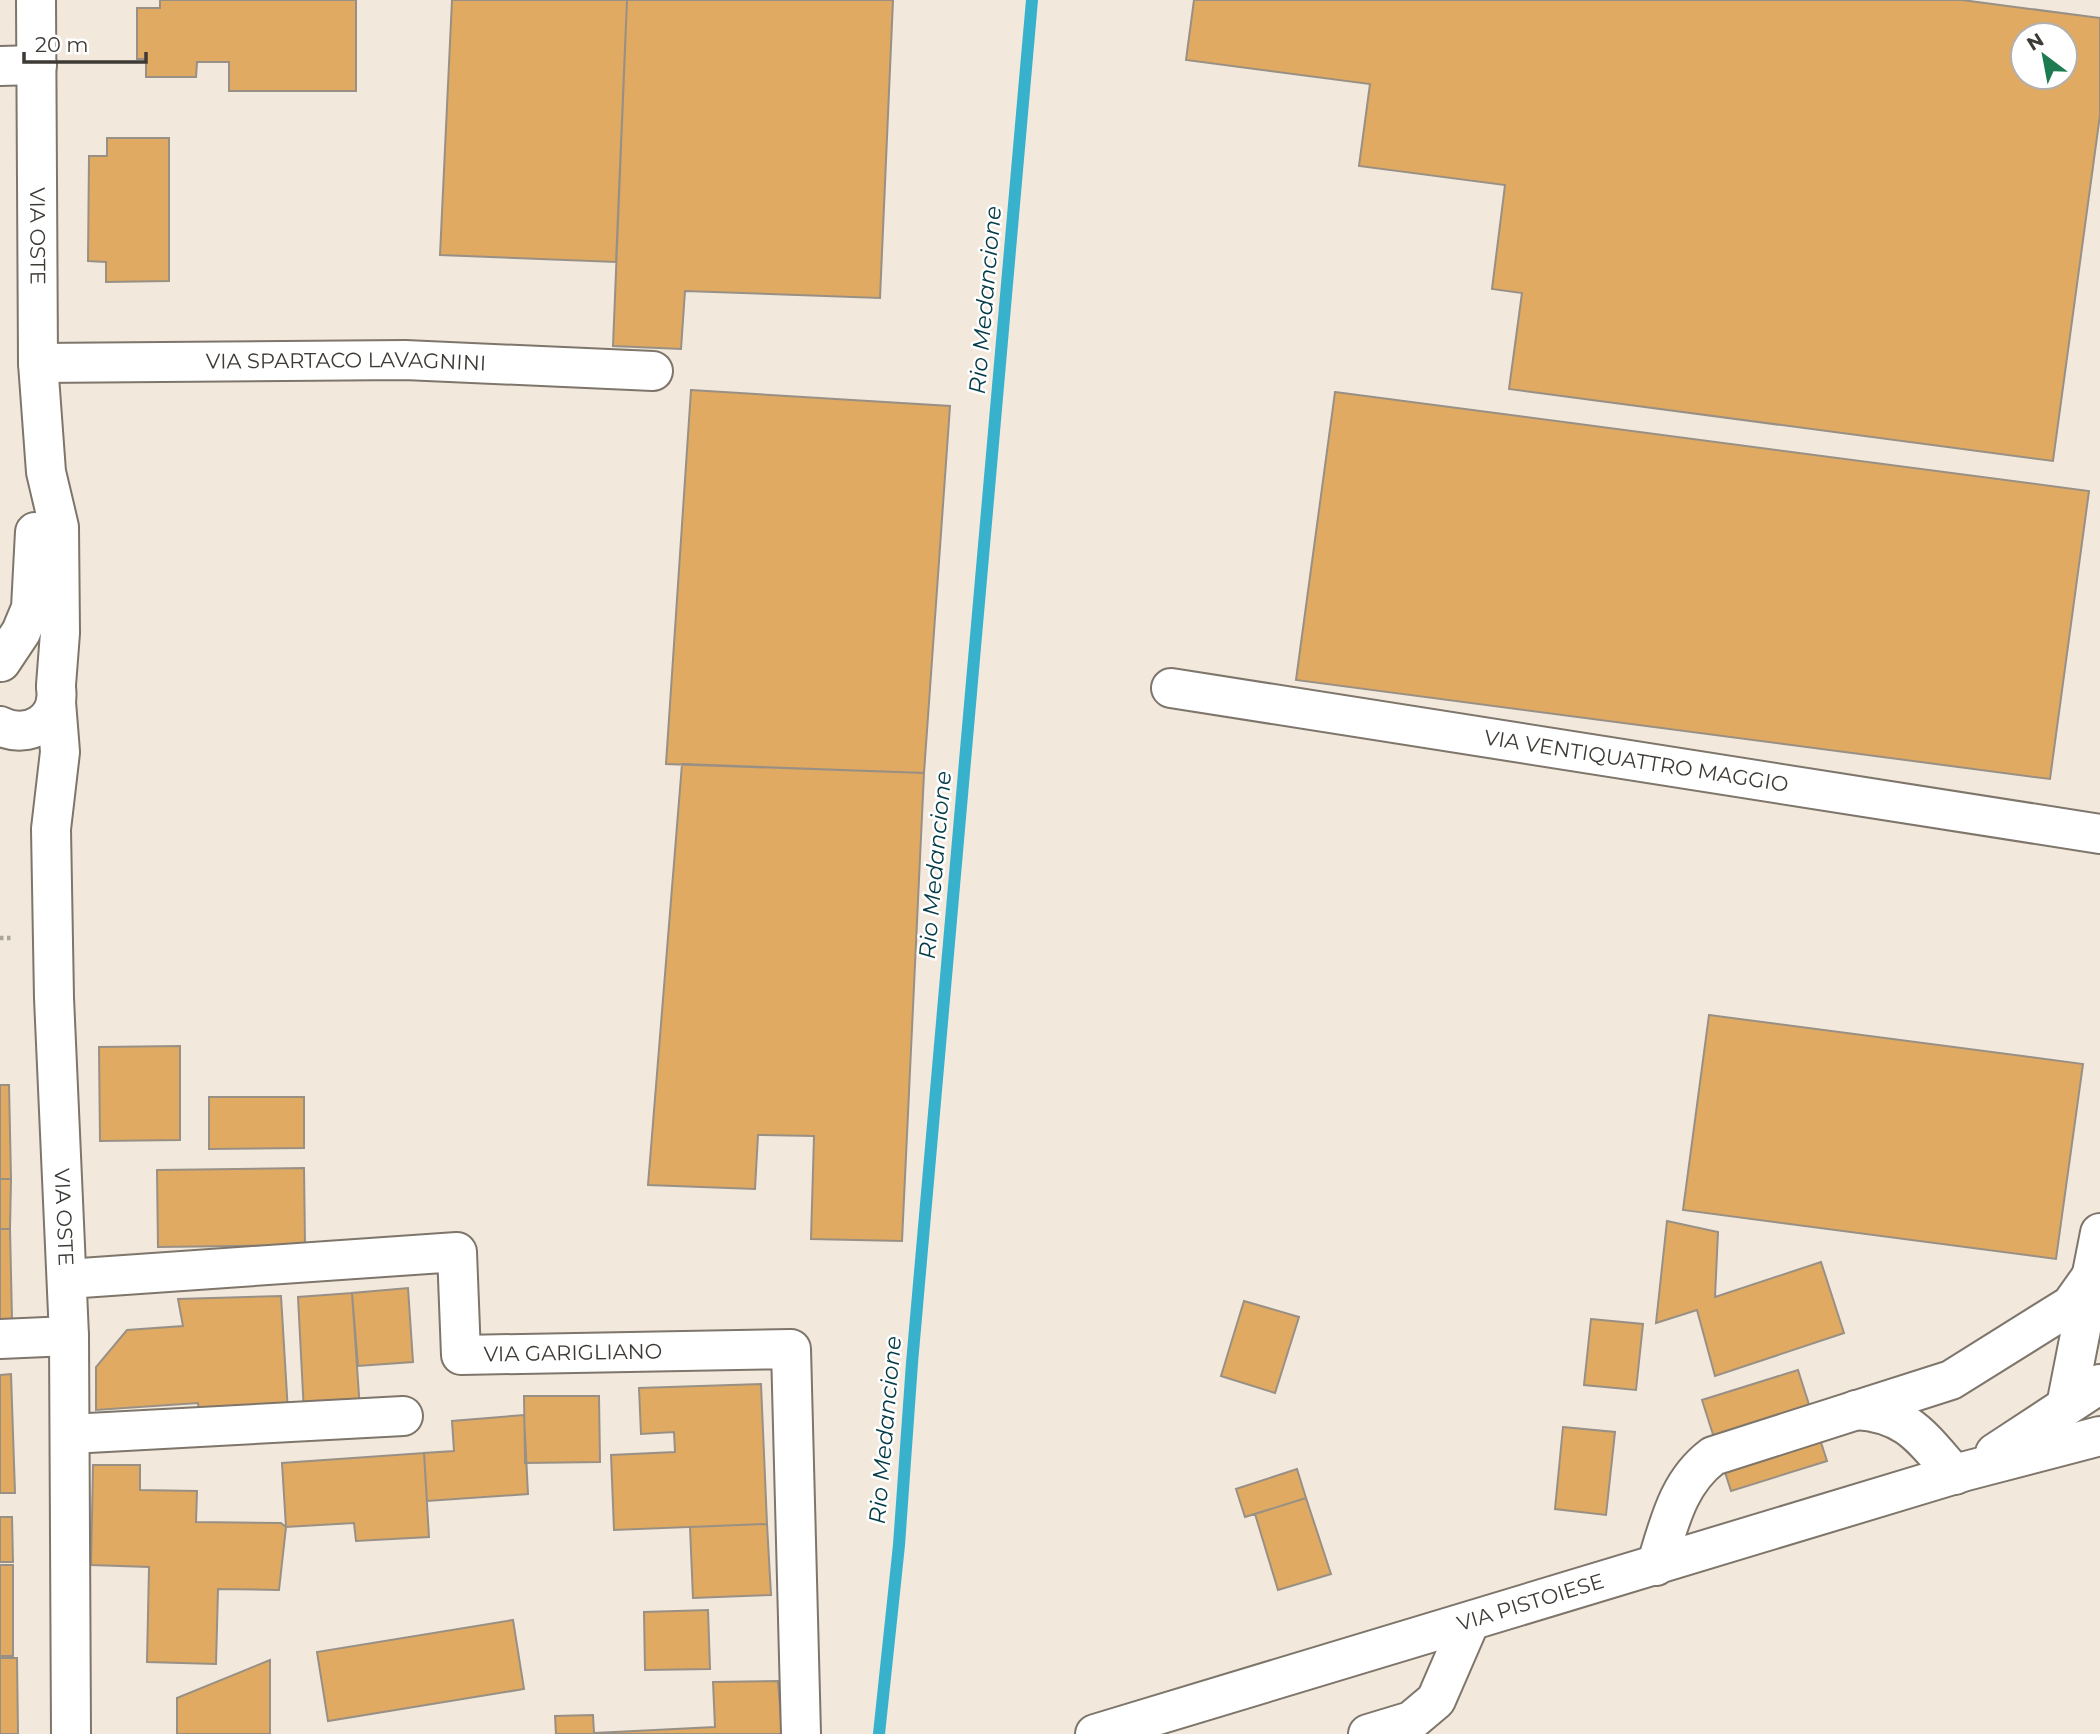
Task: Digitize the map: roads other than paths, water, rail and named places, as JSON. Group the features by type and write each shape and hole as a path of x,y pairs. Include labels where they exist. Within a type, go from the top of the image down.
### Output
{"street":[{"name":"VIA OSTE","path":"36,0 18,65 47,472 59,527 60,633 56,693 60,752 51,829 54,998 69,1336 71,1734"},
{"name":"VIA SPARTACO LAVAGNINI","path":"38,363 405,360 653,371"},
{"name":"VIA OSTE","path":"0,662 21,632 31,608 34,537 47,472"},
{"path":"0,662 23,657 34,660 44,666 56,693 43,723 33,729 21,732 0,726"},
{"name":"VIA VENTIQUATTRO MAGGIO","path":"1171,688 2100,834"},
{"path":"2066,1406 2100,1233"},
{"name":"VIA GARIGLIANO","path":"67,1279 457,1252 461,1355 791,1349 801,1734"},
{"path":"1656,1566 1676,1500 1695,1469 1713,1456 1951,1380 2071,1305 2093,1274"},
{"path":"0,1339 69,1336"},
{"name":"VIA PISTOIESE","path":"1961,1473 2100,1384"},
{"path":"1856,1410 1881,1412 1900,1419 1961,1473"},
{"path":"70,1434 403,1416"},
{"name":"VIA PISTOIESE","path":"1095,1734 1179,1724 1469,1624 1961,1473 2100,1436"},
{"path":"1368,1734 1411,1721 1436,1700 1469,1624"}],"waterway":[{"name":"Rio Medancione","path":"879,1734 899,1545 912,1363 1032,0"}]}
